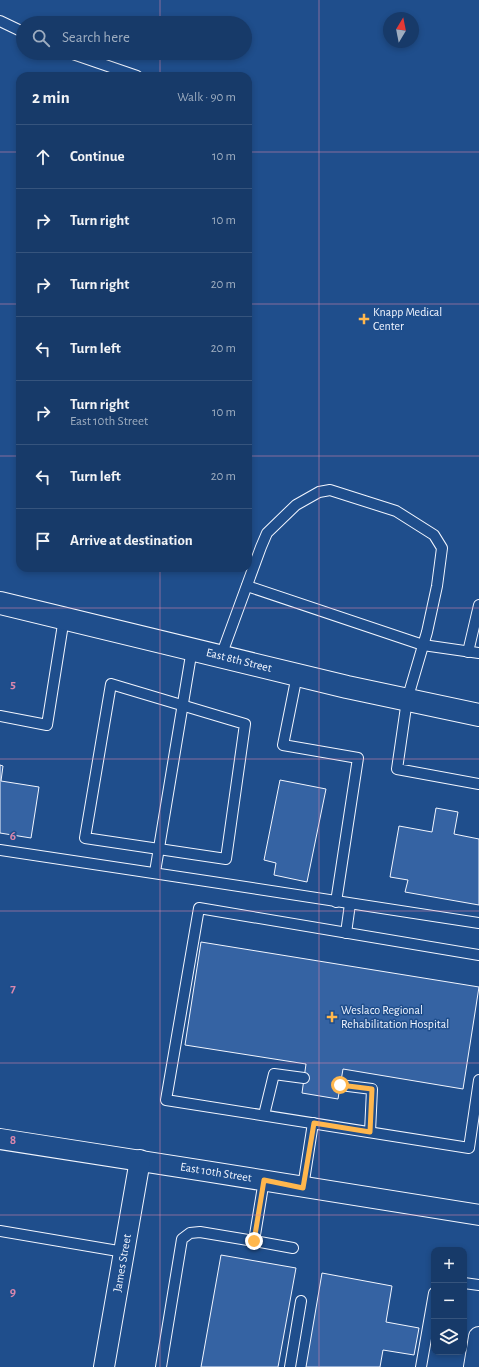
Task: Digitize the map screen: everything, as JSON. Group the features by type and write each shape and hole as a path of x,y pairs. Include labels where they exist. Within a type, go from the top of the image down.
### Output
{"street":[{"name":"East 8th Street","path":"0,603 407,700 479,715"},
{"name":"East 10th Street","path":"0,1139 479,1215"},
{"name":"James Street","path":"104,1367 140,1160"},
{"path":"474,1367 479,1342"}],"lane":[{"path":"0,21 16,29"},
{"path":"90,60 125,72"},
{"path":"220,656 267,533 296,506 319,492 330,490 396,511 434,535 442,548 437,586 423,645 407,700 397,769 479,784"},
{"path":"247,586 423,645 479,654"},
{"path":"468,652 479,605"},
{"path":"0,716 47,725 64,618"},
{"path":"155,872 192,649"},
{"path":"297,674 283,745 358,758 336,902"},
{"path":"110,684 182,706 245,724 226,859 85,838 110,684"},
{"path":"0,850 155,872 479,924"},
{"path":"346,933 350,904"},
{"path":"479,955 199,908 166,1100 469,1148 479,1080"},
{"path":"264,1115 274,1074 304,1078"},
{"path":"340,1085 372,1089 370,1132"},
{"path":"303,1188 314,1123"},
{"path":"254,1241 264,1180"},
{"path":"0,1231 124,1252"},
{"path":"161,1367 182,1239 190,1233 200,1232 293,1248"},
{"path":"467,1283 479,1285"},
{"path":"290,1367 301,1301"},
{"path":"421,1367 431,1310"}],"building":[{"path":"0,765 3,766 1,781 39,787 31,838 0,833"},
{"path":"280,780 326,789 307,882 274,875 276,863 264,860"},
{"path":"436,808 458,812 454,834 479,839 479,905 405,892 408,880 390,877 399,826 432,832"},
{"name":"Weslaco Regional Rehabilitation Hospital","path":"201,942 479,987 463,1089 343,1069 338,1099 302,1093 306,1064 185,1045"},
{"path":"221,1255 296,1268 278,1367 201,1367"},
{"path":"322,1273 392,1286 386,1322 419,1328 414,1355 383,1350 380,1367 306,1367"}],"place":[{"name":"Knapp Medical Center","path":"364,319"},
{"name":"Weslaco Regional Rehabilitation Hospital","path":"332,1017"}],"route":[{"path":"254,1241 264,1180 303,1188 314,1123 370,1132 372,1089 340,1085"}]}
